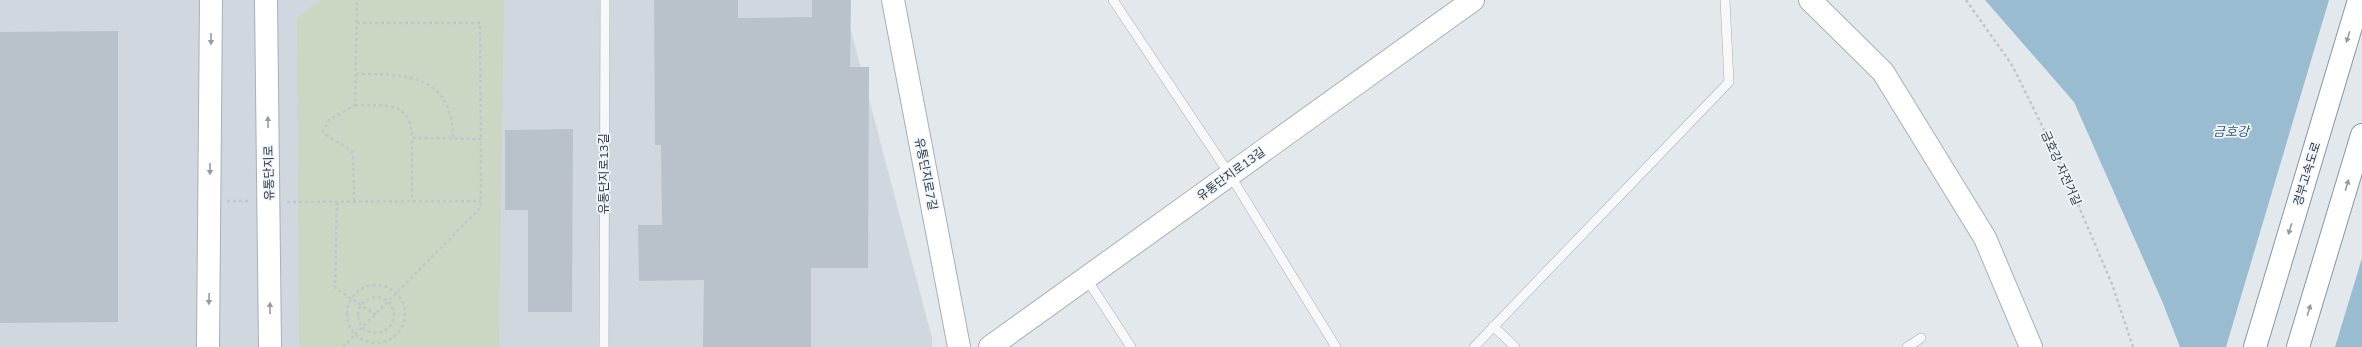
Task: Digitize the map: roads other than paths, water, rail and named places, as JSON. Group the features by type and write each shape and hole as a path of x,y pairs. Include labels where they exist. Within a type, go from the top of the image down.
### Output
{"main road":[{"path":"208,347 211,0"},
{"name":"유통단지로","path":"266,0 270,347"},
{"name":"유통단지로7길","path":"893,0 959,347"},
{"name":"유통단지로13길","path":"990,347 1473,0"},
{"path":"1810,0 1883,72 1986,238 2031,347"},
{"name":"경부고속도로","path":"2255,347 2359,0"},
{"path":"2298,347 2362,135"}],"lane":[{"name":"유통단지로13길","path":"604,347 605,0"},
{"path":"1113,0 1230,175 1336,347"},
{"path":"1474,347 1729,82 1725,0"},
{"path":"1086,278 1131,347"},
{"path":"1493,326 1515,347"},
{"path":"1907,347 1921,338"}],"water":[{"name":"금호강","path":"1985,0 2362,0 2362,347 2180,347 2162,301 2074,102"}]}
